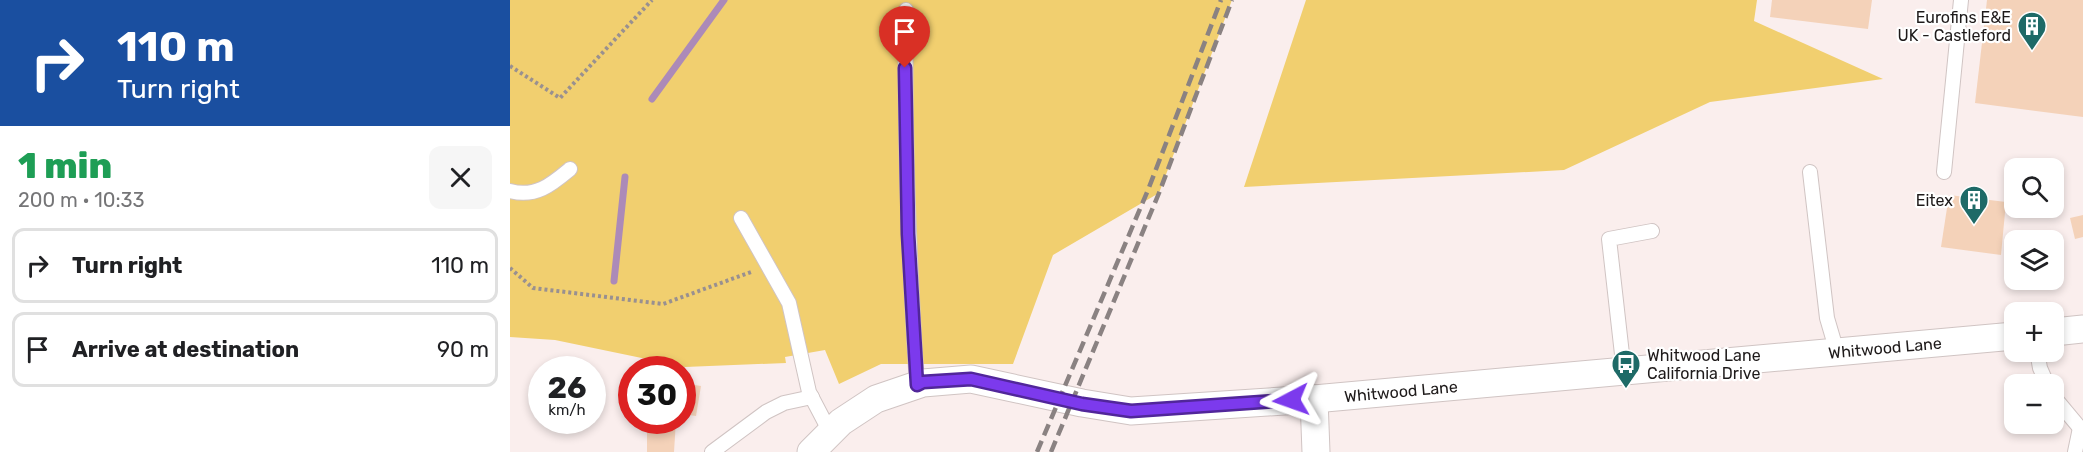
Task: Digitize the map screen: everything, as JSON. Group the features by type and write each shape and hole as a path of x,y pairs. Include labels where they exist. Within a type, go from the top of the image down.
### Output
{"street":[{"path":"2064,331 2083,328"},
{"name":"Whitwood Lane","path":"811,452 841,422 876,399 923,382 971,379 1082,404 1131,411 1314,399 2004,337"},
{"path":"1314,399 1316,452"}],"lane":[{"path":"1944,172 1961,0"},
{"path":"906,10 908,234 917,385"},
{"path":"510,191 523,192 547,188 570,169"},
{"path":"1810,172 1827,318 1837,352"},
{"path":"741,218 789,303 812,398 830,432"},
{"path":"1624,372 1609,239 1652,231"},
{"path":"712,452 766,412 784,403 812,398"},
{"path":"2064,408 2082,429 2075,452"}],"path":[{"path":"510,66 560,98 652,0"},
{"path":"510,268 533,288 663,304 751,272"}],"shaded area":[{"path":"510,0 1232,0 1159,193 1053,255 1013,364 881,364 839,384 825,350 785,357 786,363 696,367 696,356 632,356 555,340 510,337"},
{"path":"1306,0 1757,0 1754,21 1883,79 1710,102 1564,170 1244,187"}],"building":[{"path":"1772,0 1872,0 1868,29 1770,17"},
{"name":"Eurofins E&E UK - Castleford","path":"1987,0 2083,0 2083,117 1975,103"},
{"name":"Eitex","path":"1949,195 2004,202 2001,255 1941,247"},
{"path":"2083,215 2083,237 2075,239 2070,218"},
{"path":"696,385 701,386 696,416"},
{"path":"647,434 675,434 674,452 647,452"}],"waterway":[{"path":"652,99 724,0"},
{"path":"614,281 625,177"}],"railway":[{"path":"1037,452 1148,190 1221,0"},
{"path":"1051,452 1159,193 1232,0"}],"place":[{"name":"Eurofins E&E UK - Castleford","path":"2032,52"},
{"name":"Eitex","path":"1974,226"},
{"name":"Whitwood Lane California Drive","path":"1626,390"}],"route":[{"path":"905,68 908,234 917,385 923,382 971,379 1082,404 1131,411 1291,400"}]}
